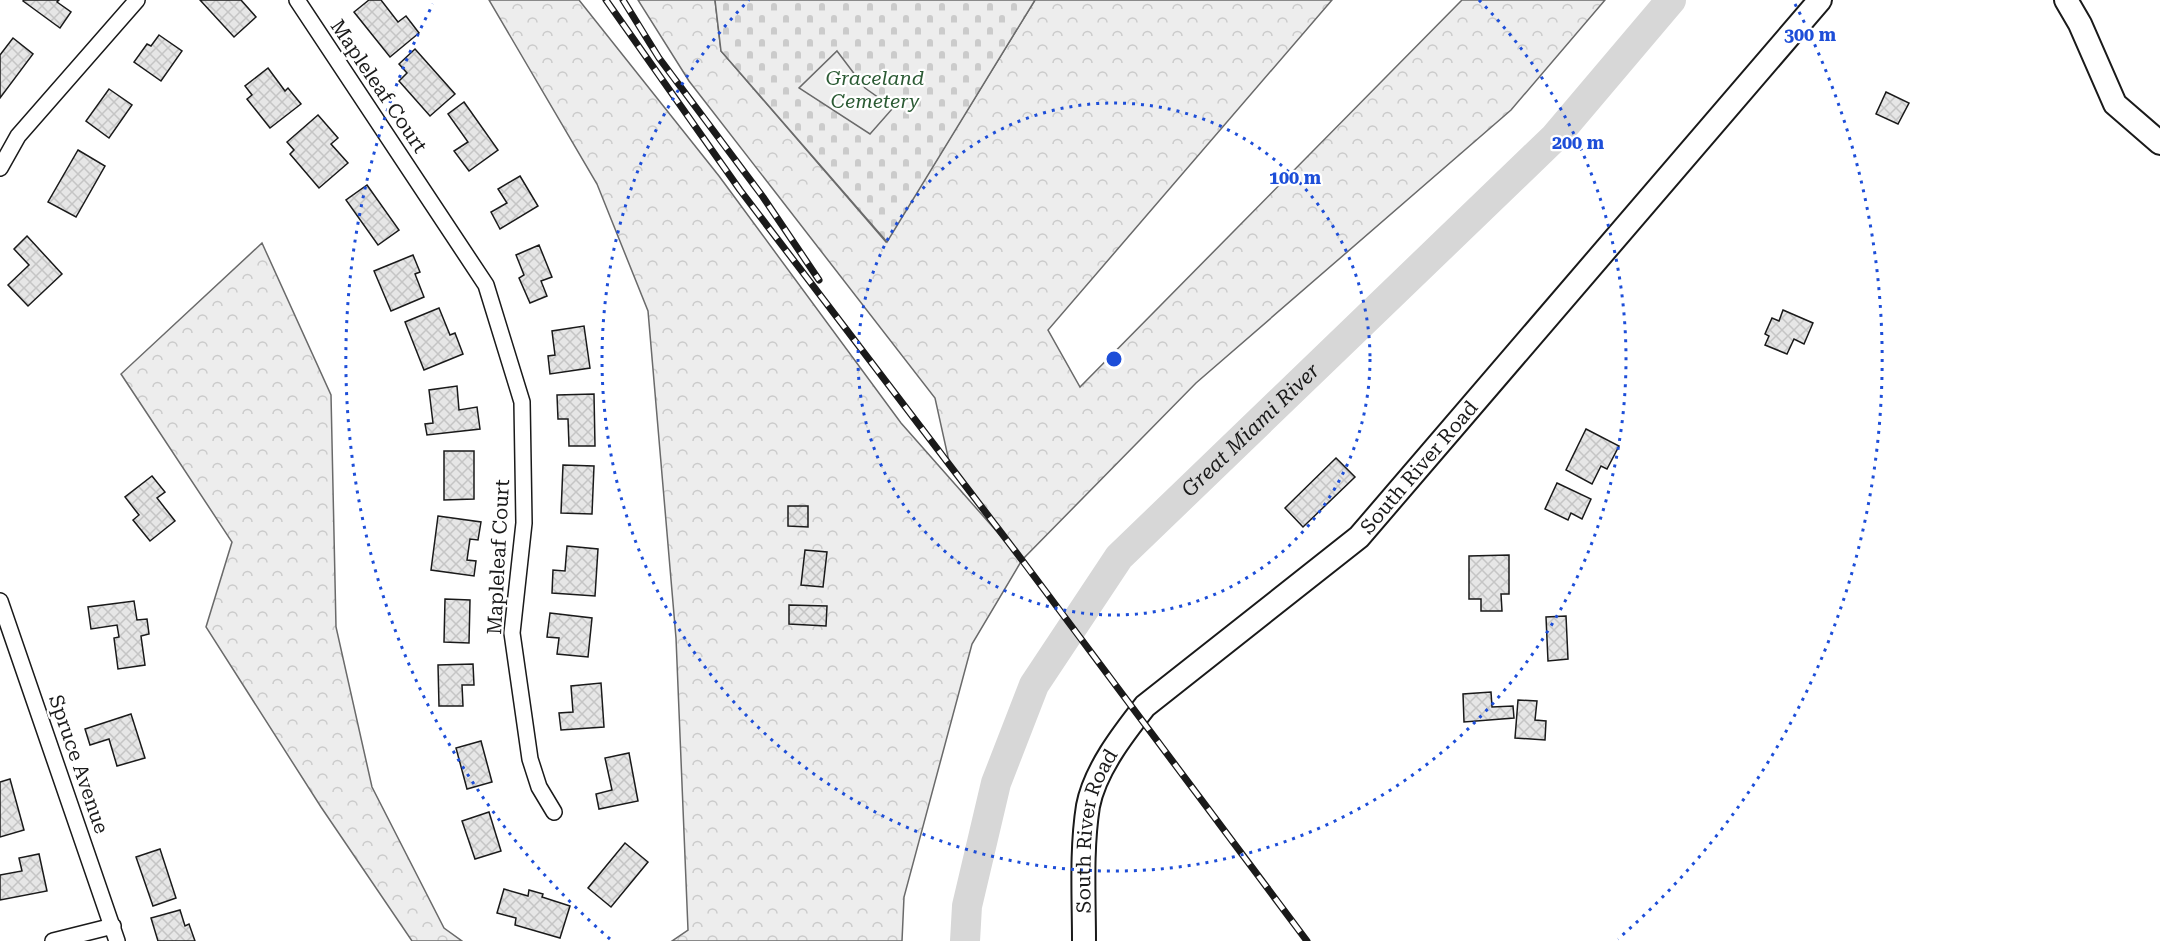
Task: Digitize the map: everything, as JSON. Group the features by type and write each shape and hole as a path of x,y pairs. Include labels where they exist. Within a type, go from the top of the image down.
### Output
{"street":[{"path":"0,168 18,136 137,0"},
{"name":"Mapleleaf Court","path":"297,0 486,285 522,402 524,524 512,633 530,759 539,787 554,812"},
{"name":"South River Road","path":"1084,941 1085,859 1089,805 1101,771 1120,738 1145,706 1359,537 1820,0"},
{"path":"2066,0 2115,104 2160,143"},
{"name":"Spruce Avenue","path":"0,602 115,933"},
{"path":"53,941 115,933"}],"green space":[{"path":"489,0 579,0 719,176 901,423 1014,551 950,466 935,398 689,81 638,0 715,0 721,51 886,242 1035,0 1332,0 1048,330 1080,387 1462,0 1605,0 1511,110 1196,383 1022,560 972,644 904,897 902,941 672,941 688,930 676,638 648,311 597,184"},
{"name":"Graceland Cemetery","path":"715,0 1035,0 887,242 721,51"},
{"path":"262,243 331,395 336,627 372,787 444,928 462,941 412,941 321,807 206,627 232,542 121,374"}],"shaded area":[{"path":"837,51 865,88 893,108 870,134 799,88"}],"building":[{"path":"24,0 59,0 57,2 71,12 60,28"},
{"path":"200,0 241,0 256,17 234,37"},
{"path":"369,0 381,0 398,22 406,16 419,33 390,57 354,12"},
{"path":"159,35 182,51 161,81 134,62 147,44 151,46"},
{"path":"13,38 33,54 0,98 0,55"},
{"path":"415,49 455,94 430,116 399,81 407,73 399,64"},
{"path":"268,68 285,91 288,88 301,104 270,128 247,99 252,95 245,86"},
{"path":"109,89 132,105 109,138 86,121"},
{"path":"1886,92 1909,103 1898,124 1876,114"},
{"path":"464,102 498,150 469,171 454,151 468,142 448,114"},
{"path":"318,115 338,138 331,144 348,163 319,188 290,154 294,150 287,142"},
{"path":"78,150 105,166 76,217 48,202"},
{"path":"520,176 538,206 500,229 491,212 507,203 498,189"},
{"path":"367,185 399,230 378,245 346,200"},
{"path":"27,236 62,274 28,306 8,285 29,265 14,249"},
{"path":"539,245 552,277 541,281 547,296 530,303 519,278 524,275 516,255"},
{"path":"413,255 420,272 415,274 424,297 391,311 374,271"},
{"path":"439,308 450,335 455,333 463,354 424,370 405,322"},
{"path":"1783,310 1813,323 1804,344 1794,339 1787,354 1765,345 1769,336 1765,334 1772,318 1779,321"},
{"path":"584,326 590,368 550,374 548,356 555,355 552,331"},
{"path":"457,386 459,410 477,407 480,429 427,435 425,424 433,423 429,390"},
{"path":"594,394 595,446 569,446 568,419 558,419 557,395"},
{"path":"1586,429 1619,446 1607,469 1601,466 1592,484 1566,470"},
{"path":"444,451 474,451 474,499 444,500"},
{"path":"1336,458 1355,477 1303,527 1285,508"},
{"path":"563,465 594,466 592,514 561,513"},
{"path":"152,476 165,492 157,498 175,521 150,541 133,520 139,515 125,497"},
{"path":"1557,483 1591,499 1582,519 1571,513 1568,520 1545,509"},
{"path":"788,506 808,506 808,527 788,526"},
{"path":"438,516 481,522 478,540 470,539 467,560 476,561 474,576 431,570"},
{"path":"567,546 598,549 595,596 552,593 553,570 565,571"},
{"path":"805,550 827,552 823,587 801,585"},
{"path":"1509,555 1509,594 1501,594 1502,611 1481,611 1481,599 1469,599 1469,556"},
{"path":"445,599 470,600 469,643 444,642"},
{"path":"134,601 137,620 147,619 149,634 141,636 145,665 118,669 114,638 119,637 117,625 91,629 88,607"},
{"path":"789,605 827,606 826,626 789,624"},
{"path":"550,613 592,618 588,657 557,654 559,638 547,637"},
{"path":"1566,616 1568,659 1548,661 1546,617"},
{"path":"473,664 474,685 462,685 463,706 439,706 438,665"},
{"path":"601,683 604,727 561,730 559,713 573,712 571,686"},
{"path":"1491,692 1492,707 1513,706 1514,718 1464,722 1463,694"},
{"path":"1518,700 1537,701 1535,720 1546,721 1545,740 1515,738"},
{"path":"131,714 145,758 117,766 109,739 90,745 85,729"},
{"path":"481,741 492,782 467,789 456,748"},
{"path":"629,753 638,801 599,809 596,794 612,790 605,758"},
{"path":"10,779 24,830 0,837 0,782"},
{"path":"489,812 501,851 475,859 462,821"},
{"path":"625,843 648,862 611,907 588,888"},
{"path":"160,849 176,898 153,906 136,857"},
{"path":"39,854 47,891 0,900 0,875 22,871 19,858"},
{"path":"504,889 528,896 529,890 570,906 560,938 515,925 516,918 497,913"},
{"path":"180,910 185,926 189,924 195,941 158,941 151,918"}],"waterway":[{"name":"Great Miami River","path":"965,941 967,906 996,783 1034,685 1119,557 1555,137 1671,0"}],"railway":[{"path":"606,0 740,190 1022,560 1307,941"},
{"path":"623,0 659,58 763,197 819,280"}]}
